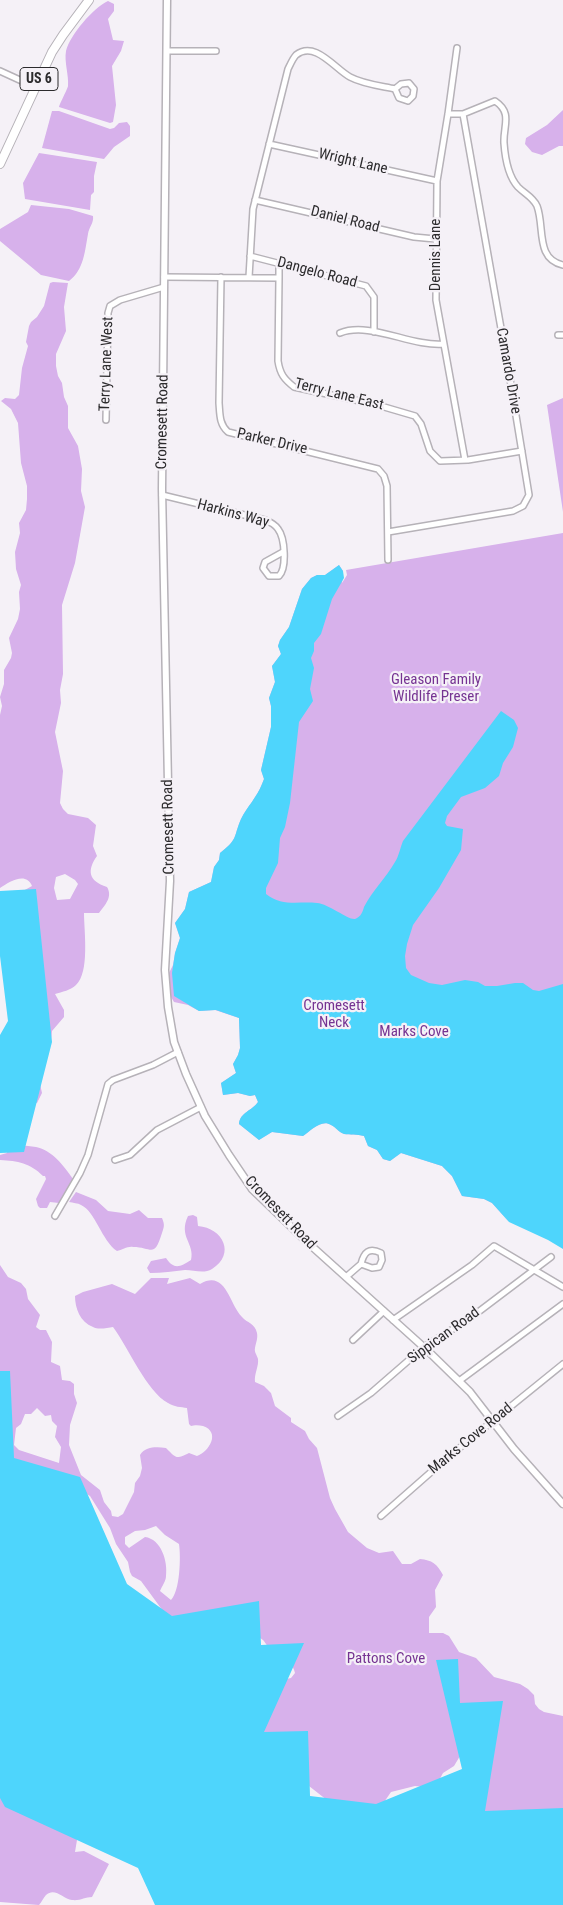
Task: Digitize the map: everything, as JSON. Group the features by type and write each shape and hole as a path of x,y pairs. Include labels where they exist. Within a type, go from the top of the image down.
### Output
{"main road":[{"name":"US 6","path":"0,164 35,86 63,35 89,0"}],"street":[{"name":"Cromesett Road","path":"167,0 162,495 170,882 165,970 168,1007 174,1042 201,1107 229,1156 252,1188 470,1392 563,1504"},
{"name":"Dennis Lane","path":"457,48 437,181 435,239 436,300 465,460"},
{"path":"166,51 216,51"},
{"path":"249,277 255,200 288,69 296,56 307,51 318,53 342,72 353,78 396,89"},
{"path":"0,71 35,86"},
{"path":"448,114 463,114 495,101 504,108 506,115 504,142 506,160 512,176 518,187 529,195 537,208 545,253 554,262 563,265"},
{"name":"Camardo Drive","path":"388,532 519,509 525,504 529,495 463,114"},
{"name":"Wright Lane","path":"269,144 437,181"},
{"name":"Daniel Road","path":"255,200 414,237 435,239"},
{"name":"Dangelo Road","path":"250,256 366,286 374,297 374,332"},
{"path":"164,277 279,278 279,263"},
{"name":"Parker Drive","path":"221,277 219,403 220,419 224,428 228,432 378,469 384,476 387,486 388,560"},
{"name":"Terry Lane East","path":"279,278 278,361 284,380 294,387 374,404 415,416 421,424 430,451 437,459 444,461 465,460 522,451"},
{"name":"Terry Lane West","path":"106,420 108,313 110,306 120,300 164,287"},
{"path":"340,333 353,329 428,344 444,344"},
{"name":"Harkins Way","path":"162,495 271,522 281,534 283,552 284,567 282,573 276,577 266,574 263,568 265,562 283,552"},
{"path":"55,1216 80,1174 88,1155 108,1084 113,1080 152,1065 178,1052"},
{"path":"116,1160 130,1155 157,1130 201,1107"},
{"path":"393,1320 472,1265 494,1246 563,1287"},
{"path":"346,1277 361,1264 363,1255 368,1251 375,1250 381,1253 382,1260 379,1266 372,1268 361,1264"},
{"name":"Sippican Road","path":"338,1416 371,1393 424,1348 469,1319 551,1257"},
{"path":"459,1382 563,1304"},
{"path":"353,1340 384,1311"},
{"name":"Marks Cove Road","path":"381,1516 447,1458 563,1364"}],"green space":[{"path":"108,1 114,4 114,11 108,19 113,40 124,41 121,51 112,66 116,105 113,122 110,123 59,107 68,86 66,51 68,45 77,30 89,16"},
{"path":"563,110 563,146 559,146 542,155 532,152 525,144 526,138 547,125"},
{"path":"52,111 59,111 110,129 119,123 127,122 130,126 130,136 114,147 104,159 42,148"},
{"path":"39,153 97,162 90,210 25,199 23,183"},
{"path":"31,205 69,209 93,216 81,266 69,281 41,275 0,241 0,229 28,212"},
{"path":"50,283 68,283 64,307 66,331 56,354 56,366 68,406 68,428 78,446 82,469 81,491 85,507 75,563 62,605 63,674 60,690 61,703 55,732 63,771 60,803 68,814 88,818 96,825 93,846 97,856 92,866 91,874 96,882 107,887 109,898 99,913 84,913 85,961 83,971 76,985 66,991 55,994 64,1010 64,1017 52,1031 51,1040 38,1075 42,1093 37,1103 30,1104 20,1145 36,1147 47,1151 62,1164 73,1179 65,1192 65,1197 59,1203 50,1202 47,1208 40,1208 36,1199 46,1179 45,1176 23,1164 0,1160 0,1155 7,1153 23,891 32,886 26,879 22,878 0,888 0,715 2,706 0,697 4,684 4,670 12,653 9,638 18,619 20,609 19,592 21,585 16,569 15,552 20,533 19,523 26,510 27,499 27,486 21,463 18,423 11,409 1,401 5,398 15,399 19,395 22,368 28,346 26,342 29,326 44,306","holes":["65,874 78,884 70,899 57,900 54,888 56,877"]},
{"path":"563,398 563,512 547,405"},
{"path":"563,533 563,1119 433,1124 509,1222 492,1203 484,1199 462,1196 452,1176 442,1166 401,1153 390,1161 383,1159 377,1150 368,1146 364,1136 344,1134 333,1126 324,1123 316,1126 303,1136 272,1132 259,1140 239,1124 244,1114 258,1102 255,1095 250,1096 238,1093 223,1095 221,1083 236,1073 233,1064 240,1048 239,1018 215,1010 199,1011 188,1005 174,1002 167,990 166,979 173,965 180,938 175,923 185,909 189,892 211,882 214,867 219,860 220,853 234,838 241,819 264,779 261,770 271,727 269,698 275,682 272,666 281,654 278,646 289,627 302,589 311,578 317,575 325,575 339,565 343,571 342,583 347,575 346,570"},
{"path":"76,1192 96,1200 108,1211 130,1214 139,1210 148,1218 162,1218 164,1227 157,1246 152,1250 131,1247 117,1251 107,1240 86,1208 69,1202"},
{"path":"193,1215 197,1217 198,1226 214,1231 220,1237 225,1249 219,1263 206,1271 185,1270 150,1273 147,1268 151,1261 166,1258 177,1266 191,1260 192,1254 186,1235 185,1223 188,1216"},
{"name":"Pattons Cove","path":"0,1265 8,1277 21,1283 26,1289 28,1299 40,1315 36,1327 40,1330 46,1330 52,1342 51,1362 60,1366 62,1380 70,1381 74,1384 74,1394 77,1403 70,1425 69,1445 81,1475 100,1490 112,1516 118,1517 123,1514 134,1492 135,1483 140,1476 142,1468 140,1455 142,1452 152,1448 166,1448 177,1457 189,1453 197,1456 206,1450 212,1437 208,1429 203,1426 191,1426 189,1424 187,1408 170,1404 160,1397 145,1379 113,1327 95,1328 85,1322 77,1310 75,1296 112,1284 135,1294 151,1278 169,1278 167,1284 190,1278 200,1284 216,1281 221,1284 244,1319 253,1325 256,1330 255,1352 258,1362 255,1382 264,1386 271,1393 275,1406 291,1418 291,1422 305,1431 317,1448 330,1498 348,1532 367,1548 379,1553 393,1551 402,1564 411,1564 420,1559 428,1560 436,1565 443,1575 435,1590 436,1607 429,1617 429,1633 443,1633 449,1636 459,1652 476,1658 494,1677 520,1684 528,1689 534,1695 535,1704 539,1709 563,1716 563,1818 479,1855 460,1756 454,1766 443,1773 435,1788 415,1786 391,1792 380,1808 332,1804 309,1786 259,1736 286,1679 291,1678 295,1673 291,1664 271,1651 260,1638 183,1626 163,1611 141,1581 132,1576 128,1562 90,1496 74,1486 11,1460 0,1378","holes":["37,1408 45,1416 51,1415 52,1421 57,1426 55,1437 61,1447 59,1463 19,1450 14,1445 16,1428 21,1424 25,1414 31,1414","156,1526 165,1535 179,1544 180,1565 178,1582 171,1600 160,1591 165,1580 166,1564 159,1546 151,1539 145,1537 129,1548 125,1544 125,1537 135,1531"]},
{"path":"0,1743 77,1840 75,1852 84,1851 109,1864 92,1897 72,1900 53,1892 46,1895 39,1905 0,1902"}],"water":[{"path":"339,565 343,571 344,578 332,599 321,634 314,643 314,651 311,658 314,668 310,689 313,701 299,722 290,803 285,827 280,838 278,863 266,888 266,894 278,901 322,904 352,919 357,918 398,857 403,841 501,711 514,720 518,728 513,747 503,763 499,776 485,788 461,797 447,816 445,823 447,826 463,829 461,850 439,888 413,925 405,956 406,968 411,975 429,983 442,985 465,980 478,982 485,986 523,983 533,990 539,991 563,984 563,1249 509,1222 492,1203 484,1199 462,1196 452,1176 442,1166 401,1153 390,1161 383,1159 377,1150 368,1146 364,1136 344,1134 333,1126 324,1123 316,1126 303,1136 272,1132 259,1140 239,1124 244,1114 258,1102 255,1095 250,1096 238,1093 223,1095 221,1083 236,1073 233,1064 240,1048 239,1018 216,1010 199,1011 174,996 172,973 175,953 180,938 175,923 185,909 189,892 211,882 214,867 219,860 220,853 234,838 241,819 264,779 261,770 271,727 269,698 275,682 272,666 281,654 278,646 280,640 289,627 302,589 311,578 317,575 325,575"},
{"path":"36,889 52,1042 24,1152 0,1153 0,1035 8,1021 0,956 0,891"},
{"path":"0,1371 10,1371 14,1458 80,1477 127,1584 172,1616 259,1601 261,1645 304,1643 264,1732 308,1731 310,1796 376,1804 462,1769 436,1660 458,1659 460,1703 503,1701 485,1811 563,1808 563,1905 155,1905 138,1868 5,1807 0,1798"}],"park label":[{"name":"Gleason Family Wildlife Preser","path":"436,688"},
{"name":"Cromesett Neck","path":"334,1014"},
{"name":"Marks Cove","path":"414,1032"}]}
